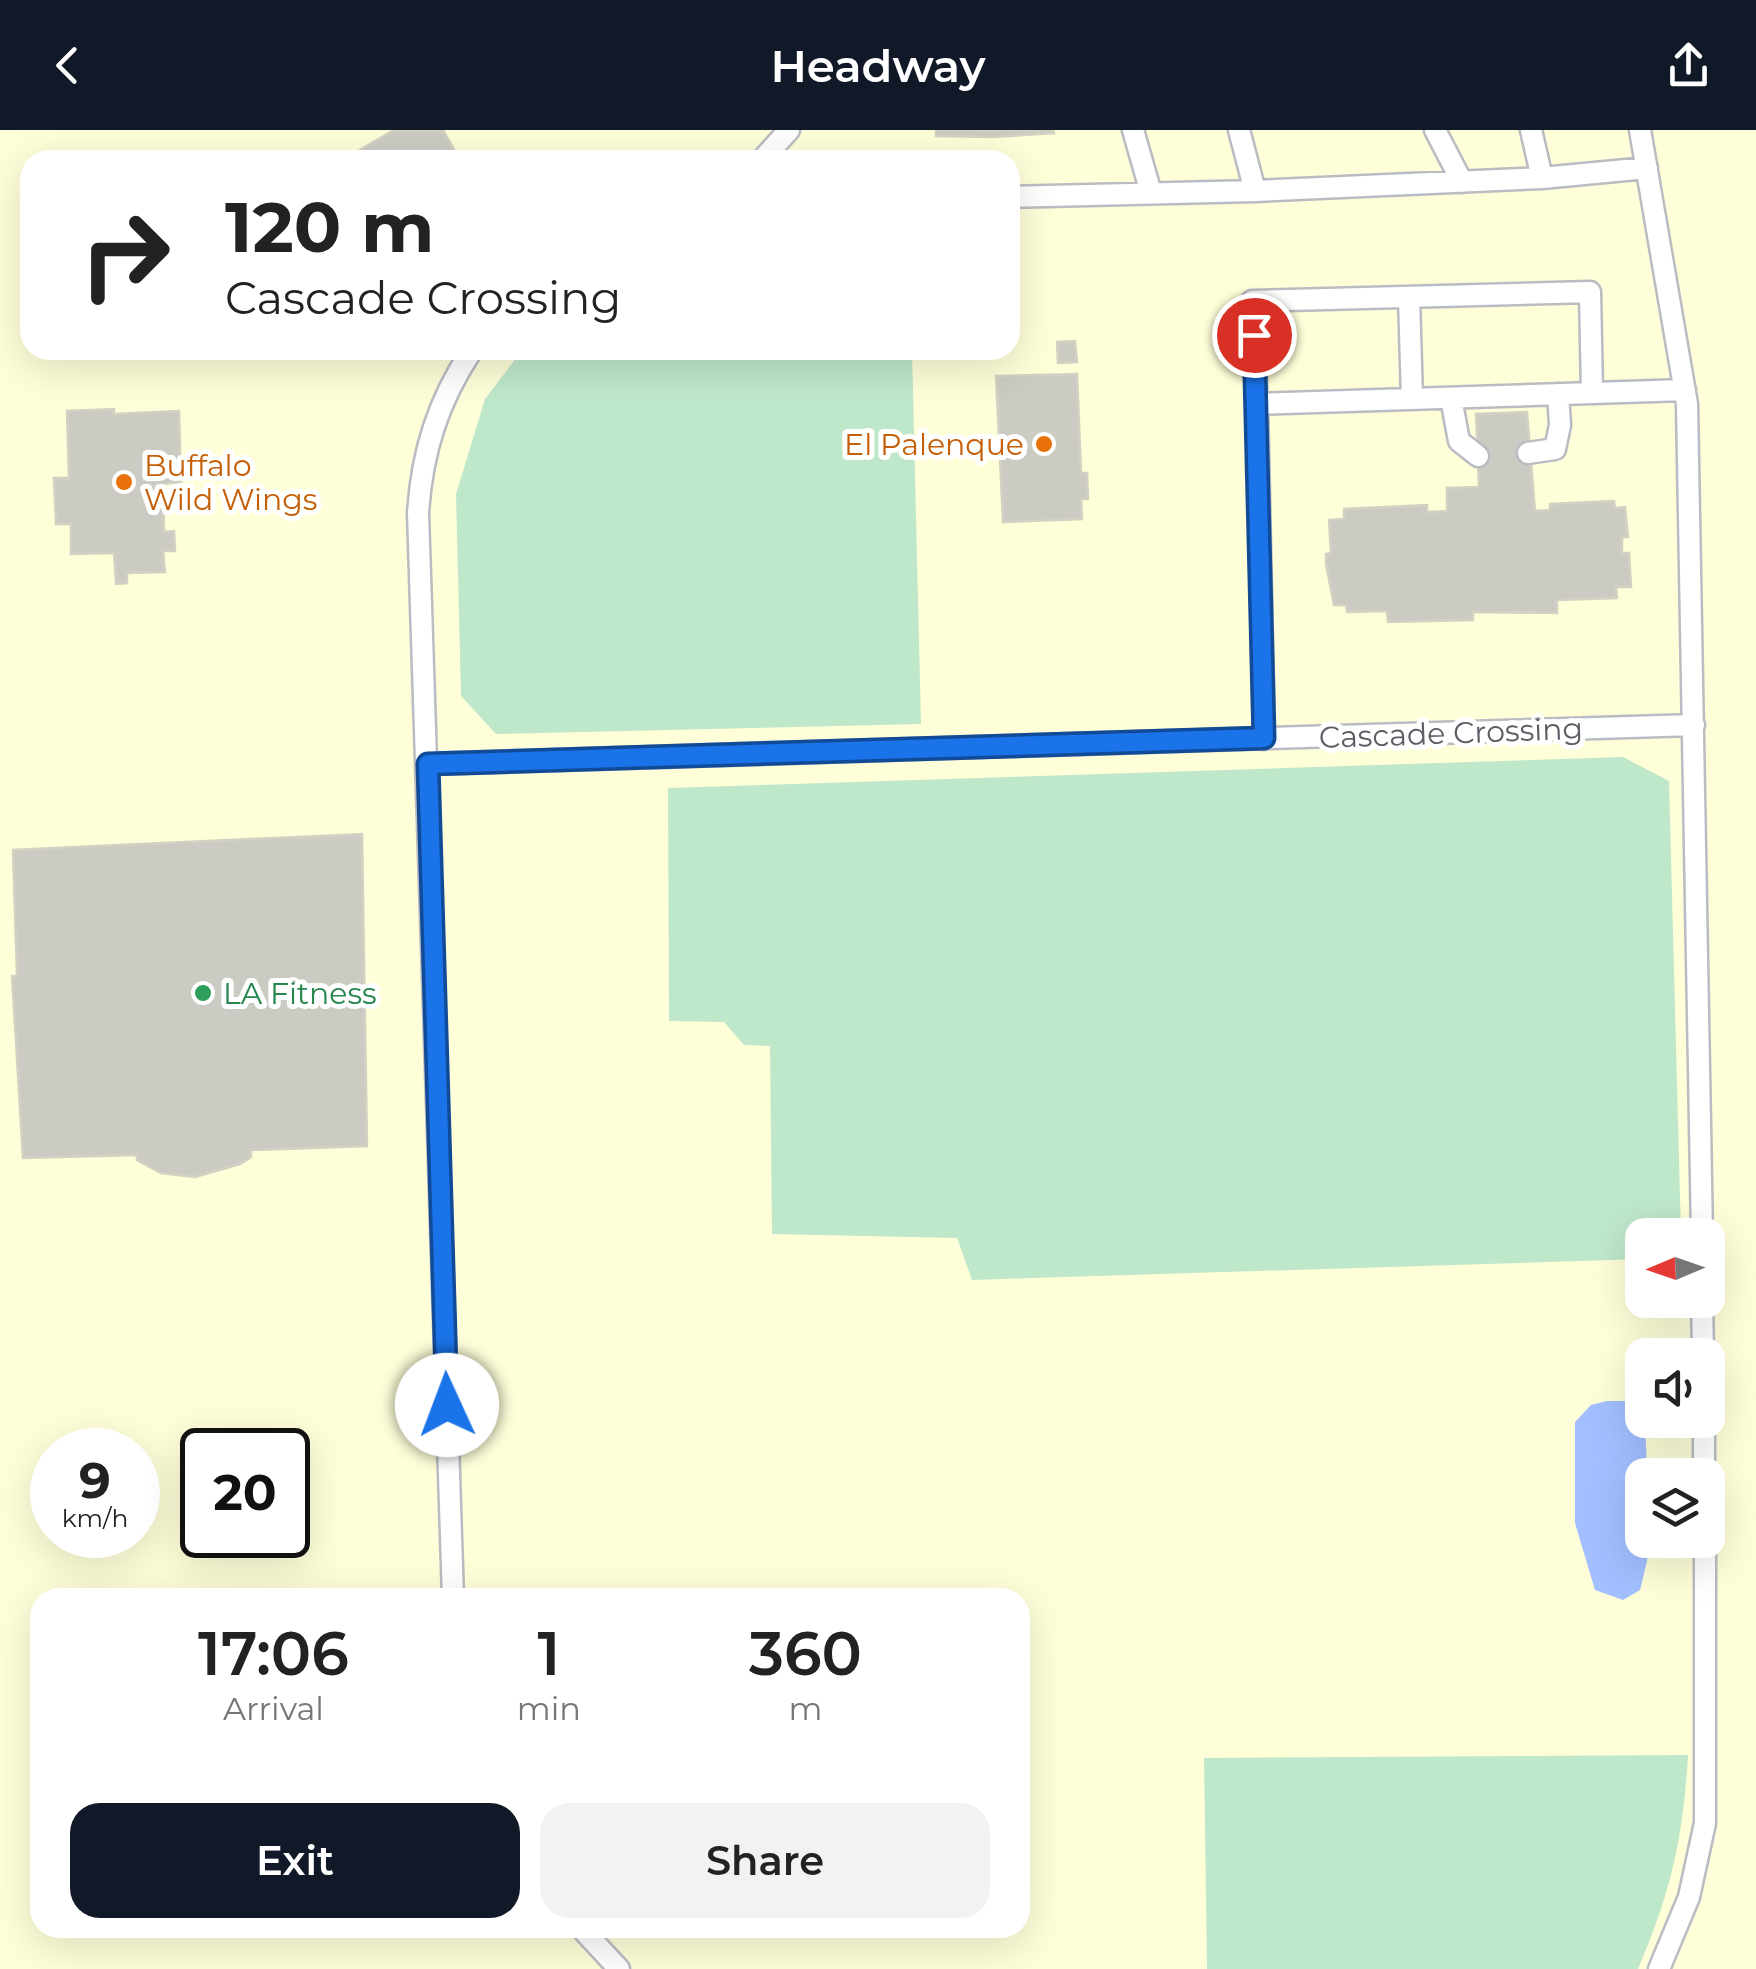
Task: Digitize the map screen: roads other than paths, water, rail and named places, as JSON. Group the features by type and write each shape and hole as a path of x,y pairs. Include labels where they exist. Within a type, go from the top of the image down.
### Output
{"lane":[{"path":"771,150 789,130"},
{"path":"1133,130 1151,193"},
{"path":"1239,130 1255,191"},
{"path":"1435,130 1462,182"},
{"path":"1531,130 1542,178"},
{"path":"1640,130 1686,390 1702,1218"},
{"path":"1020,197 1462,182 1646,168"},
{"path":"1264,738 1252,300 1590,292 1592,393"},
{"path":"1409,297 1412,399"},
{"path":"453,1588 418,513 421,470 443,400 466,360"},
{"path":"1257,404 1686,390"},
{"path":"1528,453 1555,449 1560,425 1558,394"},
{"path":"1451,398 1455,433 1478,456"},
{"name":"Cascade Crossing","path":"428,764 1694,725"},
{"path":"1659,1969 1689,1897 1706,1823 1704,1558"},
{"path":"590,1938 619,1969"}],"water":[{"path":"1625,1401 1625,1438 1645,1438 1646,1458 1625,1458 1625,1558 1648,1558 1640,1590 1623,1600 1595,1590 1575,1523 1575,1422 1591,1405"}],"place":[{"name":"El Palenque","path":"1044,444"},
{"name":"Buffalo Wild Wings","path":"124,482"},
{"name":"LA Fitness","path":"203,993"}]}
